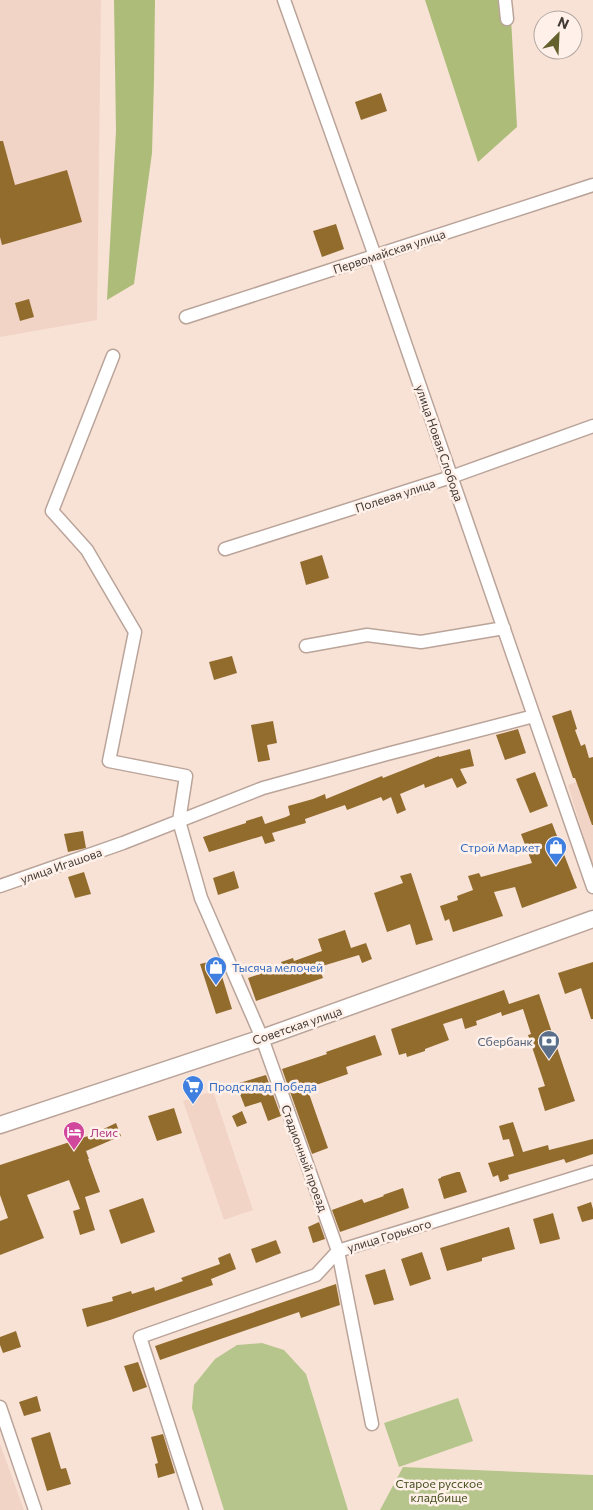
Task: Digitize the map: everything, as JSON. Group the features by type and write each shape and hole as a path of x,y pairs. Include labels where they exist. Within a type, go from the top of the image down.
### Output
{"main road":[{"name":"Советская улица","path":"0,1125 262,1038 593,919"}],"street":[{"name":"улица Новая Слобода","path":"284,0 375,256 593,888"},
{"path":"505,0 507,19"},
{"name":"Первомайская улица","path":"186,317 593,185"},
{"path":"113,356 52,511 87,550 136,632 109,760 186,776 179,821"},
{"name":"Полевая улица","path":"225,549 451,477 593,426"},
{"path":"306,646 367,635 421,642 504,628"},
{"name":"улица Игашова","path":"1,884 122,843 263,788 534,716"},
{"name":"Стадионный проезд","path":"179,821 201,898 262,1038 338,1251 372,1424"},
{"name":"улица Горького","path":"196,1510 140,1337 316,1276 338,1251 593,1172"},
{"path":"0,1407 35,1510"}],"shaded area":[{"path":"0,0 101,0 97,320 0,337"},
{"path":"593,776 593,868 568,785"},
{"path":"213,1091 253,1210 224,1220 183,1101"},
{"path":"0,1444 24,1510 0,1510"}],"green space":[{"path":"114,0 155,0 154,80 152,153 134,284 107,300 116,131"},
{"path":"425,0 510,0 517,127 478,162"},
{"path":"262,1343 284,1350 306,1374 348,1510 224,1510 192,1408 194,1385 215,1359 237,1345"},
{"path":"458,1398 473,1441 399,1467 384,1423"},
{"name":"Старое русское кладбище","path":"403,1467 593,1475 593,1510 380,1510"}],"building":[{"path":"381,93 387,111 361,120 355,102"},
{"path":"0,141 3,141 15,185 67,170 82,222 2,245 0,237"},
{"path":"336,224 344,249 322,257 313,231"},
{"path":"29,299 34,317 20,321 15,303"},
{"path":"322,555 329,578 306,585 300,562"},
{"path":"232,656 237,673 214,680 209,662"},
{"path":"571,710 581,746 585,744 589,758 593,757 593,825 575,778 573,778 552,716"},
{"path":"273,721 277,743 267,745 270,760 258,762 251,725"},
{"path":"518,729 526,753 505,760 496,735"},
{"path":"470,749 474,766 460,769 467,783 457,788 452,778 425,788 424,784 400,794 406,810 397,814 391,797 383,801 381,797 347,810 345,805 305,819 306,823 272,833 275,841 265,844 262,836 209,852 203,837 262,816 265,824 290,815 288,806 325,794 326,799 382,776 383,778 439,756"},
{"path":"535,772 548,806 530,813 516,779"},
{"path":"552,823 577,888 522,908 515,887 494,892 503,916 453,932 449,919 445,921 440,906 458,900 457,896 473,890 468,876 479,873 481,877 532,863 521,834"},
{"path":"83,831 86,848 68,852 64,834"},
{"path":"234,871 239,888 218,895 213,878"},
{"path":"84,872 91,894 75,898 68,877"},
{"path":"411,873 433,940 416,945 410,924 387,932 374,893 403,883 400,876"},
{"path":"345,930 351,948 366,943 372,959 362,963 359,955 319,967 323,978 256,1001 248,978 283,966 281,962 293,958 294,961 322,951 318,939"},
{"name":"Тысяча мелочей","path":"217,960 232,1009 216,1014 200,964"},
{"path":"593,962 593,1019 591,1019 581,988 565,994 558,973"},
{"path":"504,990 509,1004 539,994 575,1101 545,1111 538,1088 545,1086 528,1035 531,1034 523,1009 502,1016 501,1012 476,1021 477,1025 465,1029 462,1018 443,1024 449,1040 407,1057 406,1053 399,1055 391,1029"},
{"path":"375,1035 382,1055 346,1067 348,1074 307,1088 328,1148 312,1154 282,1069"},
{"path":"266,1075 281,1116 268,1121 261,1102 245,1107 236,1084"},
{"path":"174,1108 182,1133 157,1141 148,1116"},
{"path":"242,1111 247,1123 237,1127 232,1116"},
{"path":"513,1122 523,1152 548,1145 549,1150 593,1139 593,1154 566,1163 564,1159 508,1175 509,1179 500,1182 498,1175 493,1177 488,1163 514,1156 509,1139 503,1140 499,1126"},
{"path":"116,1123 121,1136 86,1151 100,1192 85,1197 95,1230 80,1235 73,1211 80,1209 69,1180 27,1195 44,1238 0,1255 0,1221 8,1218 0,1195 0,1165 91,1135"},
{"path":"460,1172 467,1192 444,1199 438,1179"},
{"path":"403,1188 409,1208 340,1232 332,1210 362,1199 364,1203"},
{"path":"143,1198 155,1232 121,1244 109,1210"},
{"path":"591,1202 593,1219 582,1222 577,1207"},
{"path":"553,1213 560,1239 540,1244 533,1219"},
{"path":"319,1222 325,1239 313,1243 308,1227"},
{"path":"509,1227 515,1249 482,1258 482,1261 447,1271 440,1248"},
{"path":"276,1240 281,1253 256,1263 251,1249"},
{"path":"422,1252 431,1279 410,1286 401,1259"},
{"path":"230,1253 236,1269 211,1279 213,1285 87,1327 82,1309 113,1301 112,1297 131,1291 132,1294 154,1287 155,1291 183,1281 181,1278 220,1264 218,1258"},
{"path":"385,1269 394,1300 374,1305 365,1275"},
{"path":"336,1284 340,1305 301,1318 299,1312 160,1360 155,1346"},
{"path":"16,1331 21,1347 3,1353 0,1337"},
{"path":"138,1362 147,1387 133,1392 124,1366"},
{"path":"37,1396 41,1411 24,1416 19,1402"},
{"path":"50,1432 61,1469 66,1468 71,1484 47,1491 31,1438"},
{"path":"163,1434 175,1473 158,1478 155,1464 158,1463 151,1437"}],"place":[{"name":"Строй Маркет","path":"556,866"},
{"name":"Тысяча мелочей","path":"216,986"},
{"name":"Сбербанк","path":"549,1060"},
{"name":"Продсклад Победа","path":"193,1105"},
{"name":"Леис","path":"74,1151"}]}
